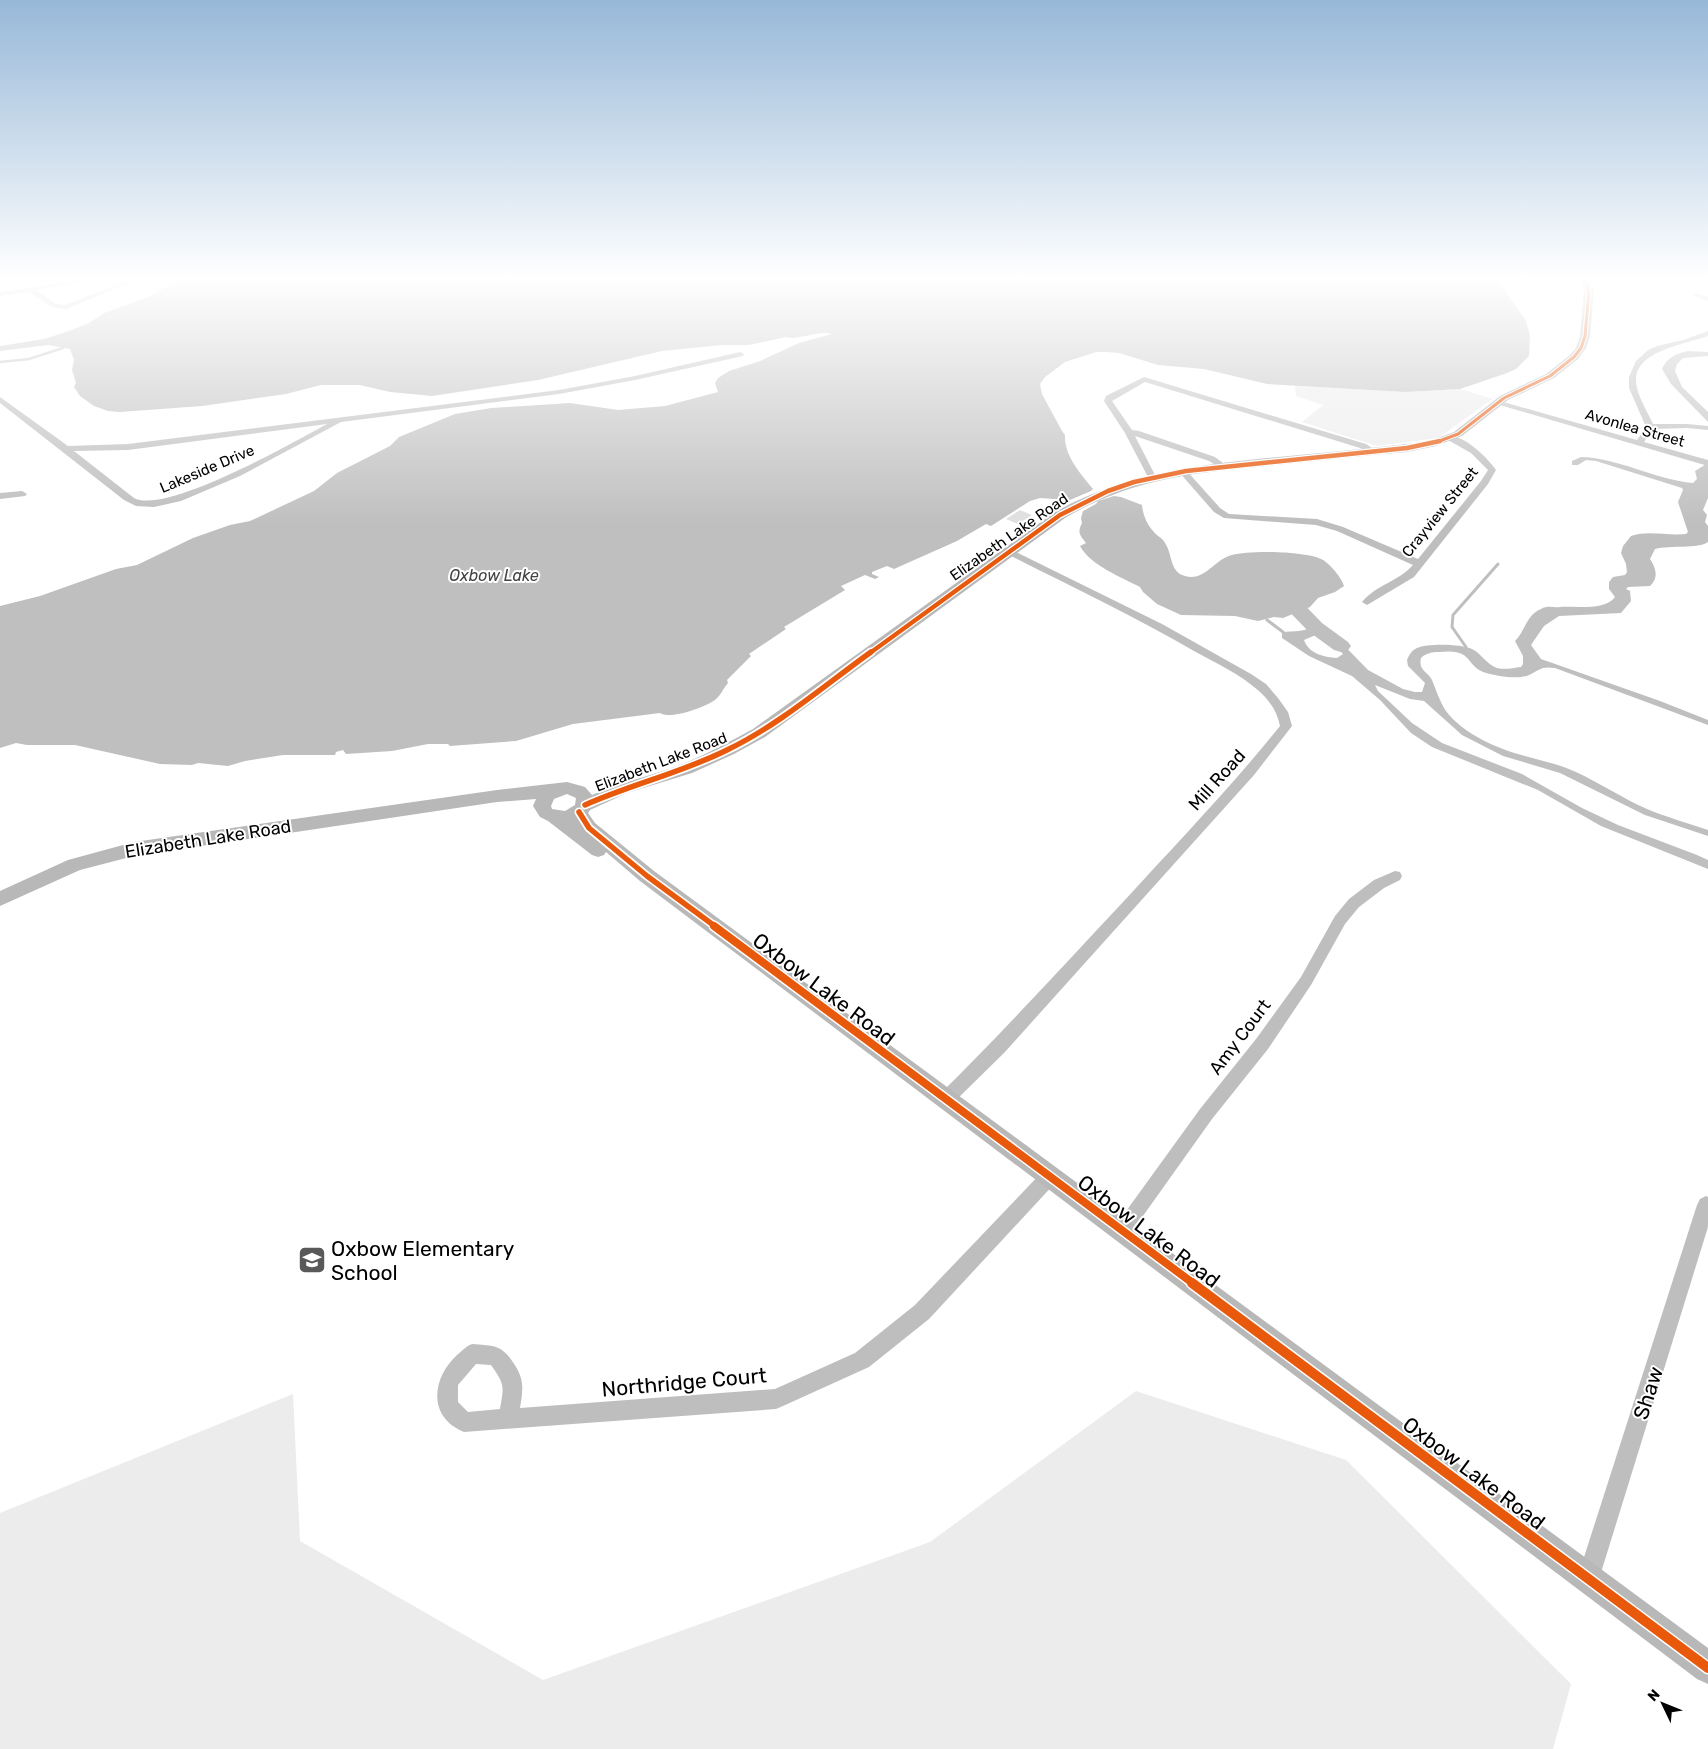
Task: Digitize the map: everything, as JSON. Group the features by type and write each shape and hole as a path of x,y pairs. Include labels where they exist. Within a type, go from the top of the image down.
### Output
{"street":[{"name":"Lakeside Drive","path":"66,449 154,444 294,424 559,392 635,378 707,362"},
{"name":"Elizabeth Lake Road","path":"581,803 689,766 728,750 759,733 1008,551 1075,505 1116,488 1152,477 1223,466 1374,452 1432,444 1451,438 1464,430 1497,403 1550,376 1569,362"},
{"path":"1640,362 1633,377 1633,388 1650,427"},
{"path":"1152,477 1109,399 1144,379 1345,440 1374,452"},
{"name":"Lakeside Drive","path":"0,400 127,497 138,504 154,505 189,494 346,418"},
{"name":"Avonlea Street","path":"1497,403 1706,462"},
{"path":"294,424 313,435"},
{"path":"1650,427 1687,426 1708,428"},
{"path":"1639,444 1650,427"},
{"path":"1129,433 1136,433 1212,459 1223,466"},
{"name":"Crayview Street","path":"1367,602 1377,593 1410,575 1486,482 1492,470 1485,460 1473,448 1451,438"},
{"path":"1183,472 1217,510 1227,516 1317,522 1340,529 1418,563"},
{"path":"0,496 22,494"},
{"name":"Mill Road","path":"945,1100 998,1048 1212,814 1250,772 1286,726 1278,705 1267,692 1246,676 1191,644 1008,551"},
{"name":"Elizabeth Lake Road","path":"581,803 603,787 654,771 683,765 689,766"},
{"path":"567,788 581,803 568,817 550,805 567,788"},
{"path":"594,833 596,812 607,794"},
{"name":"Elizabeth Lake Road","path":"0,899 41,878 75,865 134,849 424,808 518,802 550,805"},
{"name":"Oxbow Lake Road","path":"581,803 585,823 594,833 647,876 1708,1668"},
{"name":"Oxbow Lake Road","path":"550,805 601,853 640,875 647,876"},
{"name":"Amy Court","path":"1122,1231 1206,1114 1262,1044 1306,981 1340,920 1354,903 1379,884 1395,876"},
{"name":"Northridge Court","path":"508,1419 776,1399 862,1360 922,1312 1050,1176"},
{"name":"Shaw","path":"1588,1579 1706,1205"}],"shaded area":[{"path":"1295,386 1405,392 1460,389 1493,399 1438,438 1377,446 1302,422 1323,405 1296,396"},
{"path":"1136,1391 1346,1460 1571,1684 1553,1749 0,1749 0,1513 293,1394 300,1541 543,1680 930,1542"}],"water":[{"name":"Oxbow Lake","path":"74,362 617,362 538,380 432,396 390,392 360,385 321,385 286,394 202,406 120,412 108,411 94,406 80,396 74,387 76,383 72,370"},
{"name":"Oxbow Lake","path":"758,362 1066,362 1045,377 1040,384 1042,394 1065,435 1065,443 1070,457 1093,489 1070,500 1040,498 1030,501 991,526 986,524 957,541 894,569 887,566 872,572 872,574 879,577 875,579 865,575 841,586 845,590 784,627 786,629 749,654 751,656 727,680 728,683 715,700 680,714 665,715 660,713 573,724 516,741 450,746 448,744 428,744 392,751 346,754 343,750 336,752 335,755 283,755 245,761 228,766 198,763 192,765 160,764 75,745 27,745 16,743 0,748 0,606 40,596 116,569 137,565 193,538 230,525 250,521 314,491 337,473 390,446 399,437 455,414 491,408 570,403 618,410 665,406 718,392 715,383 718,378 729,371"},
{"name":"Oxbow Lake","path":"1147,362 1523,362 1516,369 1507,373 1460,389 1405,392 1267,384 1204,369 1158,365"},
{"path":"1667,362 1679,362 1675,371 1682,387 1708,412 1708,422 1671,384 1662,369"},
{"path":"1581,457 1594,458 1622,464 1665,478 1693,483 1697,479 1695,471 1708,463 1708,498 1703,510 1707,515 1705,522 1708,526 1708,542 1698,545 1655,549 1650,559 1655,569 1655,580 1650,586 1628,587 1626,589 1630,591 1631,601 1621,613 1559,616 1544,626 1531,645 1541,659 1660,701 1708,720 1708,725 1555,668 1544,668 1524,676 1502,676 1479,670 1464,655 1450,651 1427,654 1421,658 1421,666 1432,680 1446,711 1471,734 1515,753 1570,769 1647,809 1708,830 1708,836 1645,815 1560,773 1503,756 1462,735 1424,701 1410,699 1375,685 1378,691 1412,723 1442,743 1522,774 1582,808 1618,825 1708,860 1708,869 1601,826 1538,790 1432,747 1411,733 1380,700 1352,676 1309,656 1282,638 1282,632 1303,630 1316,626 1331,632 1368,670 1403,689 1415,692 1422,692 1425,683 1408,666 1407,660 1414,650 1422,646 1445,645 1467,647 1497,668 1521,667 1523,656 1515,641 1532,615 1546,607 1590,607 1610,601 1615,597 1609,589 1609,582 1613,577 1625,575 1627,572 1621,553 1623,546 1631,536 1644,533 1686,534 1688,532 1678,502 1683,490 1682,488 1596,461 1586,460 1578,465 1572,465 1572,461","holes":["1318,634 1329,639 1343,654 1337,658 1322,656 1313,652 1304,640"]},
{"path":"1114,496 1142,505 1147,523 1164,541 1175,569 1182,575 1190,577 1203,574 1226,557 1240,553 1279,552 1316,557 1323,560 1341,579 1344,586 1335,592 1318,598 1310,607 1283,618 1274,617 1258,621 1235,616 1181,615 1157,604 1140,587 1098,565 1080,546 1086,543 1079,532 1083,511 1098,501"}],"building":[{"path":"1020,510 1032,515 1018,524 1006,519"}],"waterway":[{"path":"1466,647 1452,627 1453,615 1498,564"},
{"path":"1273,593 1285,596 1315,627 1341,646"},
{"path":"1267,620 1283,632"}],"cycle path":[{"path":"585,805 621,789 686,769 728,750 759,733 1060,515 1083,502 1134,482 1186,471 1432,444 1458,434 1504,398 1550,376 1568,362"},
{"path":"579,812 589,828 647,876 1708,1668"}],"place":[{"name":"Oxbow Elementary School","path":"312,1260"}]}
